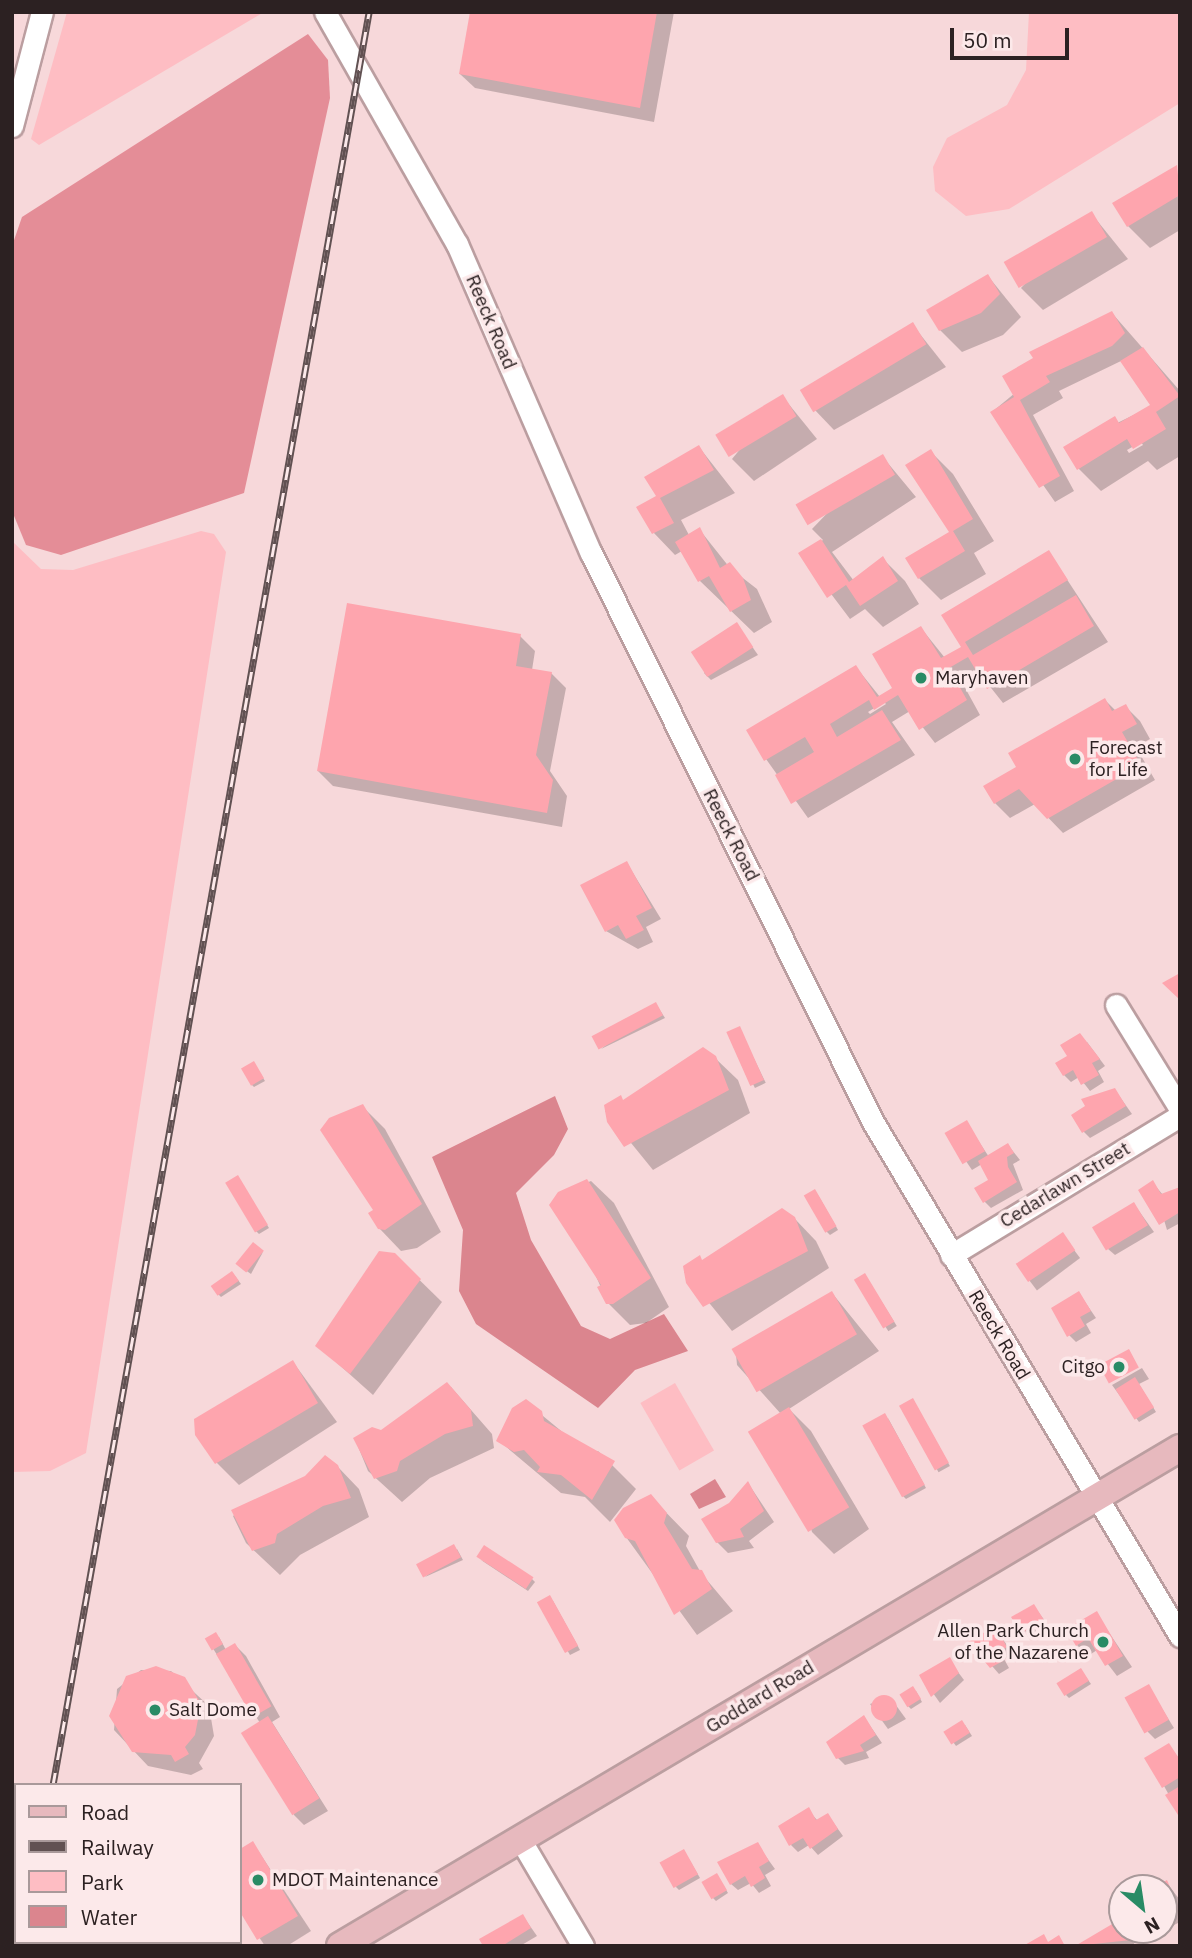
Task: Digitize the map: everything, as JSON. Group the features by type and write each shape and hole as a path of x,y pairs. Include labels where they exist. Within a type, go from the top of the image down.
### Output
{"main road":[{"name":"Goddard Road","path":"340,1946 1180,1448"}],"street":[{"path":"12,126 42,12"},
{"name":"Reeck Road","path":"325,12 457,244 627,629 852,1081 951,1255 1180,1636"},
{"path":"1116,1005 1180,1110"},
{"name":"Cedarlawn Street","path":"951,1255 1180,1116"},
{"path":"520,1839 583,1946"}],"green space":[{"path":"67,12 264,12 39,145 31,139"},
{"path":"1029,12 1180,12 1180,103 1009,209 966,216 935,191 933,167 947,138 1007,105 1026,70"},
{"path":"201,531 214,534 226,552 86,1453 50,1471 12,1472 12,541 41,569 73,570"},
{"path":"675,1383 714,1451 679,1471 640,1403"}],"shaded area":[{"path":"308,34 328,60 330,98 244,493 61,555 26,545 12,511 12,246 22,217"}],"water":[{"path":"555,1096 568,1129 554,1155 516,1193 531,1240 581,1326 610,1339 664,1314 688,1351 635,1370 598,1408 476,1324 459,1291 463,1230 432,1157"},
{"path":"715,1479 726,1497 699,1509 690,1494"}],"building":[{"path":"470,12 657,12 640,108 459,74"},
{"path":"1177,165 1180,195 1127,227 1112,203"},
{"path":"1092,211 1107,237 1019,288 1004,262"},
{"path":"988,274 1000,294 981,313 939,331 926,310"},
{"path":"1112,311 1125,333 1112,346 1046,376 1050,382 1020,400 1060,476 1039,488 990,412 1014,397 1002,376 1033,358 1029,352"},
{"path":"913,322 926,344 813,412 800,390"},
{"path":"1143,347 1180,396 1156,412 1166,429 1133,449 1127,439 1077,470 1063,447 1115,416 1119,423 1150,405 1120,361"},
{"path":"783,394 796,416 729,457 715,435"},
{"path":"699,445 714,470 660,498 674,523 652,534 636,507 656,496 644,477"},
{"path":"931,449 973,519 953,531 965,551 918,579 905,558 949,532 905,465"},
{"path":"883,454 895,475 808,525 796,504"},
{"path":"700,527 720,568 730,562 743,578 751,600 730,612 709,576 698,582 675,542"},
{"path":"821,539 849,582 883,556 898,581 860,606 846,585 827,598 798,553"},
{"name":"Maryhaven","path":"1049,550 1068,580 965,642 973,655 1076,595 1094,626 987,689 968,657 949,668 967,700 919,730 898,695 874,710 869,700 830,724 837,737 882,710 901,740 791,804 775,775 814,752 805,737 764,761 746,730 856,665 877,697 892,688 872,654 921,626 941,658 961,647 941,615"},
{"path":"347,603 521,634 516,666 552,672 536,755 553,780 547,813 317,771"},
{"path":"737,622 753,647 707,677 691,652"},
{"name":"Forecast for Life","path":"1105,698 1112,711 1126,704 1137,724 1122,732 1141,765 1047,819 1019,789 994,804 983,786 1016,767 1008,753"},
{"path":"627,861 652,908 636,916 644,930 626,939 618,925 605,932 580,885"},
{"path":"1180,973 1180,1000 1162,983"},
{"path":"656,1002 663,1015 599,1050 592,1036"},
{"path":"740,1026 764,1080 750,1086 726,1032"},
{"path":"1080,1033 1100,1059 1092,1063 1099,1075 1081,1085 1073,1070 1063,1076 1055,1063 1067,1056 1060,1045"},
{"path":"703,1047 716,1056 729,1090 624,1147 607,1122 604,1105 621,1095 623,1100"},
{"path":"254,1061 264,1078 251,1086 241,1068"},
{"path":"1115,1088 1126,1106 1082,1133 1071,1115 1085,1106 1081,1099"},
{"path":"363,1104 422,1204 385,1230 378,1229 368,1213 373,1210 320,1130 329,1118"},
{"path":"967,1120 985,1151 962,1164 944,1133"},
{"path":"1008,1143 1014,1153 1007,1157 1008,1167 1017,1182 983,1203 974,1188 988,1180 978,1161"},
{"path":"238,1175 268,1225 255,1232 225,1183"},
{"path":"587,1179 651,1278 613,1304 606,1304 597,1287 601,1285 549,1205 558,1192"},
{"path":"1153,1180 1161,1194 1180,1187 1180,1212 1159,1225 1138,1190"},
{"path":"815,1189 837,1226 825,1233 804,1196"},
{"path":"1134,1202 1148,1225 1106,1250 1092,1227"},
{"path":"782,1208 795,1217 808,1251 703,1307 686,1283 683,1266 700,1255 702,1260"},
{"path":"1063,1232 1075,1250 1028,1282 1016,1264"},
{"path":"253,1242 264,1251 246,1273 235,1264"},
{"path":"379,1251 395,1253 421,1279 350,1374 315,1346"},
{"path":"232,1271 239,1281 218,1296 211,1286"},
{"path":"865,1273 894,1322 883,1329 854,1280"},
{"path":"832,1291 857,1334 757,1392 732,1349"},
{"path":"1079,1291 1091,1311 1080,1317 1085,1326 1067,1337 1051,1308"},
{"name":"Citgo","path":"1129,1349 1139,1368 1109,1384 1099,1365"},
{"path":"293,1360 318,1403 215,1464 195,1435 194,1419"},
{"path":"1135,1377 1154,1408 1135,1420 1115,1389"},
{"path":"447,1382 471,1410 473,1426 445,1434 400,1461 397,1471 374,1479 353,1438 372,1427 381,1430"},
{"path":"913,1398 949,1463 935,1470 899,1406"},
{"path":"526,1399 542,1411 544,1421 615,1461 592,1500 561,1475 537,1472 540,1467 524,1450 514,1452 496,1441 512,1408"},
{"path":"789,1407 849,1507 808,1532 748,1432"},
{"path":"885,1413 925,1485 902,1497 862,1426"},
{"path":"325,1455 338,1465 351,1498 323,1506 277,1534 275,1543 252,1551 231,1510 305,1476"},
{"path":"748,1481 764,1511 740,1529 744,1537 716,1543 701,1519 729,1503"},
{"path":"651,1494 667,1513 664,1523 692,1569 702,1570 712,1589 674,1615 635,1541 625,1538 614,1520 623,1508"},
{"path":"454,1544 461,1557 423,1577 416,1564"},
{"path":"484,1545 533,1577 526,1589 476,1557"},
{"path":"550,1595 578,1646 565,1653 537,1602"},
{"path":"1034,1604 1047,1625 1020,1632 1011,1617"},
{"name":"Allen Park Church of the Nazarene","path":"1097,1611 1123,1656 1105,1666 1088,1638 1076,1646 1066,1629"},
{"path":"995,1626 1007,1647 998,1652 1003,1661 990,1668 968,1642"},
{"path":"216,1632 223,1644 212,1651 205,1638"},
{"path":"235,1643 272,1706 252,1717 216,1654"},
{"path":"950,1657 959,1673 931,1697 919,1675"},
{"name":"Salt Dome","path":"156,1666 185,1677 201,1704 195,1735 185,1747 189,1754 175,1762 171,1755 132,1752 109,1716 126,1676"},
{"path":"1081,1668 1089,1681 1064,1696 1056,1683"},
{"path":"1149,1684 1169,1720 1144,1733 1125,1698"},
{"path":"913,1686 921,1699 907,1707 899,1694"},
{"path":"884,1695 893,1699 897,1708 893,1717 884,1721 875,1717 871,1708 875,1699"},
{"path":"864,1715 876,1735 860,1745 864,1751 836,1759 826,1742"},
{"path":"268,1716 319,1798 292,1815 241,1733"},
{"path":"962,1720 970,1733 951,1744 943,1732"},
{"path":"1169,1743 1180,1760 1180,1777 1162,1788 1144,1758"},
{"path":"1180,1786 1180,1818 1165,1795"},
{"path":"809,1807 816,1820 828,1813 838,1829 810,1849 803,1838 789,1846 778,1826"},
{"name":"MDOT Maintenance","path":"253,1841 298,1916 257,1940 242,1915 242,1848"},
{"path":"758,1842 769,1861 759,1867 765,1878 751,1887 745,1876 730,1885 717,1862"},
{"path":"684,1849 698,1874 674,1888 660,1863"},
{"path":"717,1873 727,1890 711,1899 701,1882"},
{"path":"523,1914 531,1928 502,1946 483,1946 479,1939"},
{"path":"1108,1926 1108,1942 1075,1946"},
{"path":"1044,1934 1048,1942 1059,1935 1065,1946 1023,1946"}],"railway":[{"path":"53,1783 369,12"}],"place":[{"name":"Maryhaven","path":"921,678"},
{"name":"Forecast for Life","path":"1075,759"},
{"name":"Citgo","path":"1119,1367"},
{"name":"Allen Park Church of the Nazarene","path":"1103,1642"},
{"name":"Salt Dome","path":"155,1710"},
{"name":"MDOT Maintenance","path":"258,1880"}]}
